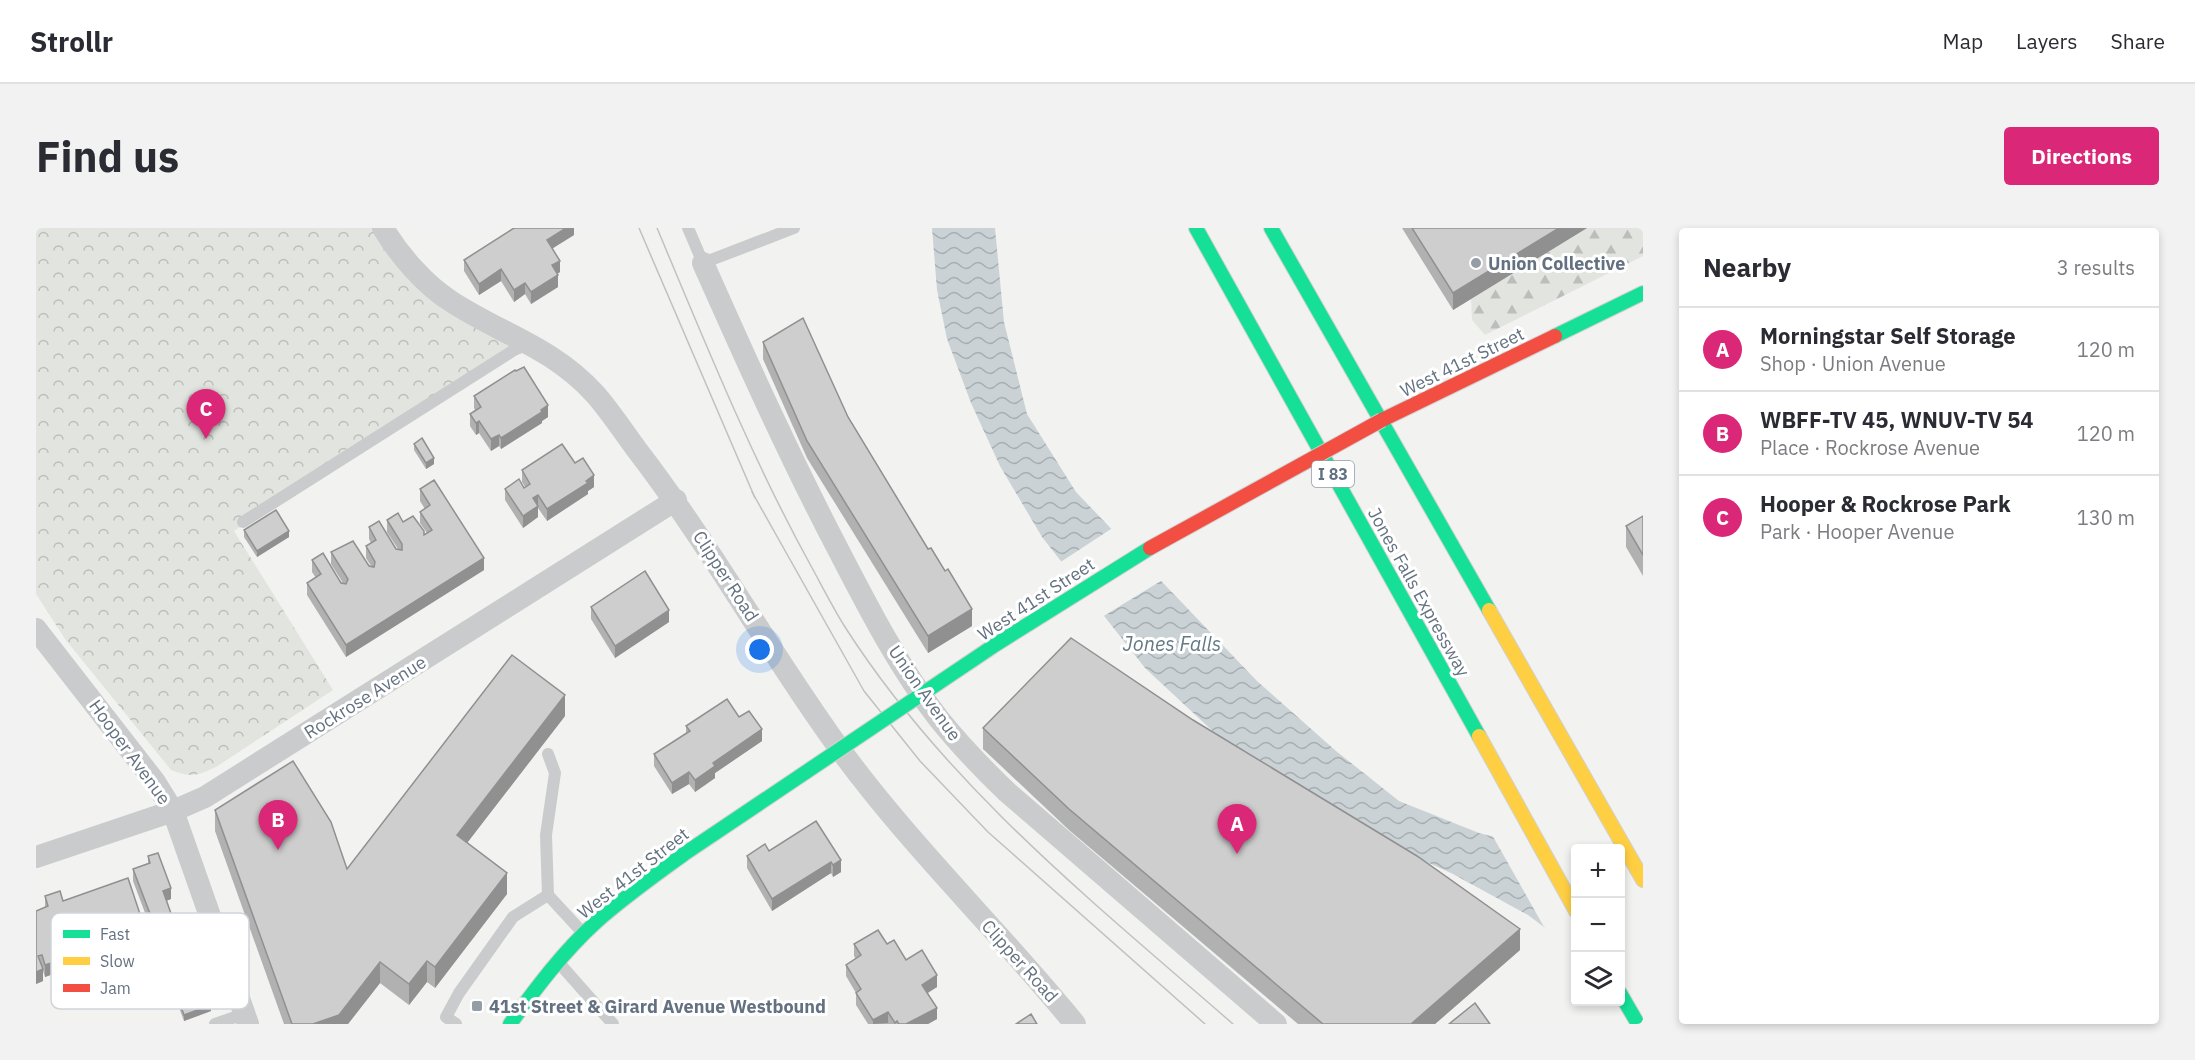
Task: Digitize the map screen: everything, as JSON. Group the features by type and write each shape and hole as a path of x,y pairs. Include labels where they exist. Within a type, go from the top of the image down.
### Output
{"main road":[{"name":"Jones Falls Expressway","path":"1196,228 1571,904"},
{"path":"1271,228 1643,880"},
{"name":"West 41st Street","path":"510,1024 558,962 584,934 627,896 684,854 935,685 1100,579 1213,512 1382,420 1643,293"},
{"path":"1625,1002 1638,1024"}],"street":[{"name":"Clipper Road","path":"383,228 417,272 449,300 531,343 568,367 596,395 676,500 829,735 892,816 1075,1024"},
{"name":"Union Avenue","path":"703,264 774,422 820,516 904,669 938,718 969,755 1007,792 1276,1024"},
{"name":"Rockrose Avenue","path":"36,857 173,811 205,797 676,500"},
{"name":"Hooper Avenue","path":"36,629 155,782 173,811 209,913"}],"lane":[{"path":"688,228 703,264 794,228"},
{"path":"243,522 514,350 531,343"},
{"path":"548,754 555,773 546,835 548,895 584,934"},
{"path":"456,1024 446,1017 467,982 513,916 548,895"},
{"path":"558,962 607,1022"},
{"path":"215,1024 246,1019"}],"green space":[{"path":"36,228 383,228 392,241 519,347 234,531 333,690 216,767 199,774 189,775 171,770 65,639 36,594"},
{"path":"1587,228 1643,228 1643,256 1485,335 1472,320 1471,299"}],"water":[{"name":"Jones Falls","path":"932,228 995,228 1004,322 1027,414 1076,492 1257,681 1336,751 1399,801 1479,833 1514,842 1571,947 1528,915 1453,874 1383,842 1219,737 1145,668 1042,537 1000,466 971,403 947,339 937,290"}],"pier":[{"path":"1114,527 1164,579 1102,617 1059,563"},
{"path":"1491,833 1566,847 1571,850 1571,951 1548,934"},
{"path":"1625,886 1643,899 1643,1024 1624,1006"}],"building":[{"path":"514,228 566,228 547,240 560,261 552,265 558,275 531,292 525,283 514,290 501,269 479,284 464,260"},
{"name":"Union Collective","path":"1412,228 1559,228 1453,293"},
{"path":"803,318 848,417 928,549 931,548 945,571 948,569 972,609 928,636 807,441 763,342"},
{"path":"524,367 548,405 541,410 542,412 501,438 499,435 491,439 479,421 476,423 470,414 481,407 474,396 515,370"},
{"path":"422,438 434,458 426,463 414,444"},
{"path":"562,444 575,463 583,458 594,475 586,481 588,483 547,509 538,495 533,498 538,506 523,516 505,489 519,479 524,488 530,484 522,470"},
{"path":"434,480 484,558 346,645 307,583 321,574 312,560 323,553 341,583 346,584 348,579 331,552 353,541 369,566 374,567 375,562 366,546 376,540 369,527 379,521 396,549 402,550 402,544 387,520 398,513 403,522 413,516 424,531 424,535 432,530 420,512 430,505 420,489"},
{"path":"276,510 289,531 257,551 244,530"},
{"path":"1643,516 1643,555 1626,526"},
{"path":"645,571 669,610 615,646 591,607"},
{"path":"1071,638 1193,720 1417,856 1520,929 1411,1024 1323,1024 1069,809 983,728"},
{"path":"512,655 565,695 457,835 507,873 435,967 427,961 409,984 380,962 339,1015 313,1024 292,1024 215,810 293,761 331,822 347,869"},
{"path":"727,699 739,717 749,711 762,729 713,763 715,766 695,780 689,772 672,783 654,754 690,731 686,726"},
{"path":"816,821 841,860 833,865 831,862 772,899 747,856 765,844 769,851"},
{"path":"158,853 171,888 163,891 171,913 150,913 133,869 150,863 148,856"},
{"path":"128,878 140,913 51,913 51,963 45,965 42,955 38,956 43,969 36,972 36,911 48,906 45,896 60,891 63,901"},
{"path":"878,930 887,944 894,940 906,960 922,950 937,975 922,985 937,1008 906,1024 899,1024 897,1021 895,1023 888,1012 873,1020 856,993 861,989 846,965 861,955 854,944"},
{"path":"1475,1003 1490,1024 1449,1024"},
{"path":"182,1009 200,1009 184,1015"},
{"path":"1031,1014 1037,1024 1016,1024"}],"tram line":[{"path":"639,228 755,498"},
{"path":"657,228 768,483 841,620 885,684 929,739 1025,839 1076,887 1233,1024"},
{"path":"752,492 864,691 920,761 988,832 1205,1024"}],"traffic: fast":[{"path":"1196,228 1479,736"},
{"path":"1271,228 1489,610"},
{"path":"1555,336 1643,293"},
{"path":"684,854 995,645 1150,548"},
{"path":"510,1024 550,971 596,922 684,854"},
{"path":"1625,1002 1638,1024"}],"traffic: slow":[{"path":"1489,610 1643,880"},
{"path":"1479,736 1571,902"}],"traffic: jam":[{"path":"1382,420 1555,336"},
{"path":"1150,548 1382,420"}],"place":[{"name":"Union Collective","path":"1476,263"},
{"name":"Hooper & Rockrose Park","path":"206,439"},
{"name":"WBFF-TV 45, WNUV-TV 54","path":"278,850"},
{"name":"Morningstar Self Storage","path":"1237,854"},
{"name":"41st Street & Girard Avenue Westbound","path":"477,1006"}]}
